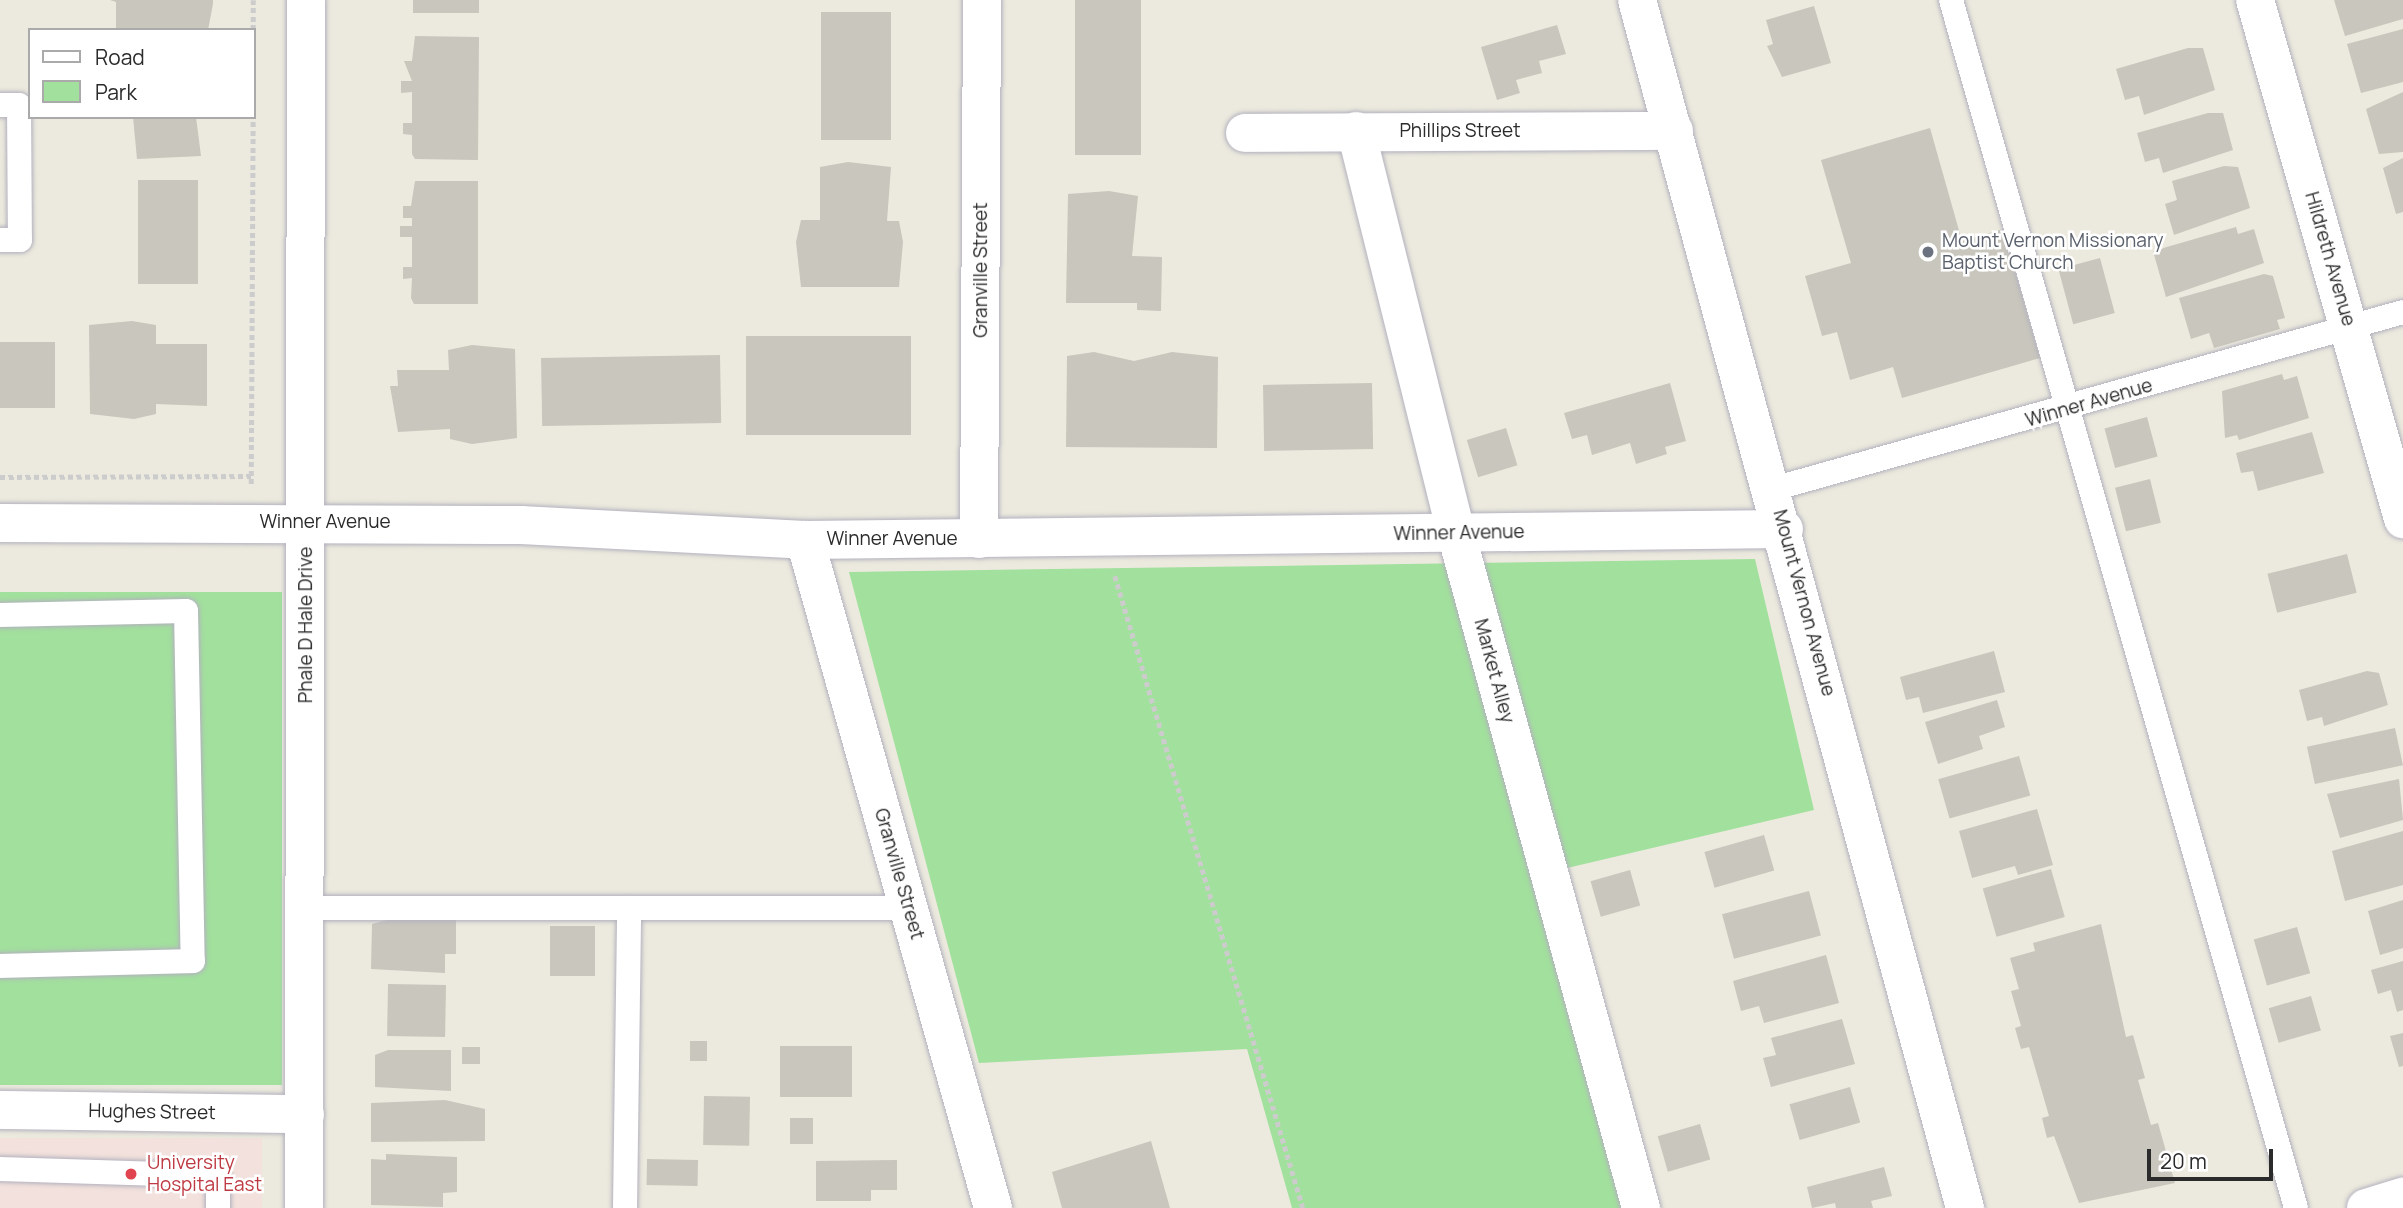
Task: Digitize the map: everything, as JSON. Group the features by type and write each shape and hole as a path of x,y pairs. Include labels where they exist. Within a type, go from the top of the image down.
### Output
{"street":[{"name":"Phale D Hale Drive","path":"304,1208 306,0"},
{"name":"Granville Street","path":"979,539 982,0"},
{"name":"Mount Vernon Avenue","path":"1637,0 1784,529 1965,1208"},
{"name":"Hildreth Avenue","path":"2255,0 2403,519"},
{"name":"Market Alley","path":"1356,131 1456,533 1642,1208"},
{"name":"Phillips Street","path":"1245,133 1674,131"},
{"name":"Winner Avenue","path":"0,523 307,521 805,540 1784,529"},
{"name":"Granville Street","path":"805,540 993,1208"},
{"name":"Hughes Street","path":"0,1110 305,1114"},
{"path":"2365,1208 2403,1197"}],"lane":[{"path":"1951,0 2296,1208"},
{"path":"0,105 19,105 20,240 0,240"},
{"name":"Winner Avenue","path":"1773,489 2068,410 2403,312"},
{"path":"0,615 186,611 193,961 0,966"},
{"path":"305,908 908,908"},
{"path":"625,1208 629,908"},
{"path":"0,1169 218,1176 218,1208"}],"path":[{"path":"253,0 253,28"},
{"path":"251,521 253,119"},
{"path":"0,477 251,477"},
{"path":"1104,538 1303,1208"}],"shaded area":[{"name":"University Hospital East","path":"0,1138 262,1138 262,1208 0,1208"}],"green space":[{"path":"1755,559 1814,810 1533,876 1622,1208 1292,1208 1247,1049 979,1063 849,572"},
{"path":"0,592 282,592 282,1085 0,1085"}],"building":[{"path":"110,0 213,0 213,4 208,28 116,28 116,2"},
{"path":"413,0 479,0 479,13 413,13"},
{"path":"1075,0 1141,0 1141,155 1075,155"},
{"path":"2334,0 2403,0 2403,19 2345,36"},
{"path":"1814,6 1831,63 1782,77 1767,46 1773,44 1766,20"},
{"path":"821,12 891,12 891,140 821,140"},
{"path":"1557,25 1566,54 1539,61 1542,73 1516,80 1520,93 1497,100 1481,47"},
{"path":"2403,29 2403,82 2361,93 2347,44"},
{"path":"415,36 479,37 478,160 415,159 412,154 412,135 403,134 403,123 412,123 412,92 401,93 401,81 412,81 404,61 412,61"},
{"path":"2188,48 2203,48 2215,90 2144,115 2139,96 2125,100 2116,69"},
{"path":"2403,92 2403,152 2379,154 2366,109"},
{"path":"2208,113 2223,113 2233,150 2163,173 2159,158 2145,162 2137,133"},
{"path":"133,119 196,119 201,156 137,159"},
{"name":"Mount Vernon Missionary Baptist Church","path":"1930,128 1962,241 2003,229 2040,358 1902,398 1893,367 1850,380 1837,332 1822,336 1805,276 1851,263 1821,160"},
{"path":"2403,158 2403,212 2396,214 2383,168"},
{"path":"848,162 891,167 887,221 899,221 903,242 899,287 801,287 796,242 801,220 820,220 820,167"},
{"path":"2224,166 2238,167 2250,208 2174,235 2165,204 2177,200 2172,181"},
{"path":"138,180 198,180 198,284 138,284"},
{"path":"415,181 478,181 478,304 414,304 411,298 412,278 403,279 403,267 412,267 412,237 400,237 400,226 412,226 412,218 403,218 403,206 411,206"},
{"path":"1109,191 1138,196 1132,256 1162,257 1161,311 1137,310 1137,303 1066,303 1068,194"},
{"path":"2236,227 2238,234 2254,229 2264,263 2166,297 2153,251"},
{"path":"2100,258 2115,313 2073,324 2058,269"},
{"path":"2264,274 2273,276 2285,318 2277,320 2280,329 2214,348 2209,333 2191,339 2179,298"},
{"path":"132,321 156,325 156,344 207,344 207,406 156,404 156,414 134,419 90,414 89,325"},
{"path":"746,336 911,336 911,435 746,435"},
{"path":"0,342 55,342 55,408 0,408"},
{"path":"472,345 515,349 517,438 472,444 450,439 450,429 398,432 390,386 398,386 397,370 449,370 448,350"},
{"path":"1094,352 1134,361 1172,352 1218,357 1217,448 1066,447 1067,356"},
{"path":"720,355 721,423 542,426 541,358"},
{"path":"2282,374 2284,380 2297,376 2309,418 2239,440 2237,435 2225,438 2222,391"},
{"path":"1372,383 1373,449 1264,451 1263,385"},
{"path":"1670,383 1686,441 1665,447 1667,454 1636,464 1630,443 1592,455 1587,435 1572,439 1564,413"},
{"path":"2147,417 2158,457 2115,468 2104,428"},
{"path":"1506,428 1517,465 1478,477 1467,440"},
{"path":"2312,432 2324,473 2258,491 2253,471 2241,473 2236,453"},
{"path":"2150,479 2161,523 2126,531 2115,488"},
{"path":"2347,554 2357,593 2277,613 2267,574"},
{"path":"1994,651 2005,692 1923,713 1919,697 1906,700 1900,677"},
{"path":"2367,671 2379,673 2388,705 2324,726 2322,717 2307,721 2299,690"},
{"path":"1997,700 2005,727 1979,736 1983,749 1938,764 1925,722"},
{"path":"2395,728 2403,765 2315,784 2307,747"},
{"path":"2019,756 2030,795 1950,819 1938,779"},
{"path":"2399,779 2403,820 2340,838 2327,794"},
{"path":"2037,809 2053,865 2018,875 2015,866 1972,878 1959,831"},
{"path":"2403,831 2403,885 2345,901 2332,851"},
{"path":"1764,835 1774,871 1715,888 1704,852"},
{"path":"2051,869 2065,917 1997,937 1983,889"},
{"path":"1630,870 1640,906 1601,917 1591,881"},
{"path":"1809,891 1821,935 1734,959 1722,914"},
{"path":"2403,900 2403,948 2380,955 2368,911"},
{"path":"387,920 456,920 456,954 445,954 445,973 371,969 372,924"},
{"path":"2101,924 2126,1037 2133,1035 2145,1078 2138,1080 2151,1125 2158,1123 2175,1183 2079,1203 2054,1136 2047,1138 2042,1118 2049,1116 2029,1047 2021,1049 2015,1028 2021,1026 2011,991 2019,989 2010,958 2035,951 2033,943"},
{"path":"550,926 595,926 595,976 550,976"},
{"path":"2297,927 2310,973 2267,986 2254,939"},
{"path":"1826,955 1839,1003 1764,1023 1759,1006 1741,1011 1733,981"},
{"path":"2403,961 2403,1010 2397,1012 2391,990 2378,994 2371,970"},
{"path":"388,984 446,985 445,1037 387,1036"},
{"path":"2311,996 2321,1031 2279,1043 2269,1008"},
{"path":"1842,1019 1855,1064 1771,1087 1763,1058 1776,1055 1771,1038"},
{"path":"2403,1033 2403,1066 2399,1067 2390,1036"},
{"path":"690,1041 707,1041 707,1061 690,1061"},
{"path":"780,1046 852,1046 852,1097 780,1097"},
{"path":"462,1047 480,1047 480,1064 462,1064"},
{"path":"388,1050 451,1050 451,1091 375,1087 375,1055"},
{"path":"1850,1087 1860,1123 1800,1140 1789,1104"},
{"path":"704,1096 750,1097 749,1146 703,1145"},
{"path":"445,1100 485,1109 485,1141 371,1142 371,1103"},
{"path":"790,1118 813,1118 813,1144 790,1144"},
{"path":"1700,1124 1710,1160 1668,1172 1658,1136"},
{"path":"1151,1141 1170,1208 1062,1208 1052,1172"},
{"path":"386,1154 457,1157 457,1192 443,1193 443,1207 371,1205 371,1159 386,1160"},
{"path":"647,1159 698,1160 698,1186 647,1185"},
{"path":"897,1160 897,1190 871,1190 871,1201 816,1201 816,1161"},
{"path":"1884,1167 1892,1196 1871,1201 1873,1208 1836,1208 1835,1203 1812,1208 1807,1187"}],"place":[{"name":"Mount Vernon Missionary Baptist Church","path":"1928,252"},
{"name":"University Hospital East","path":"131,1174"}]}
